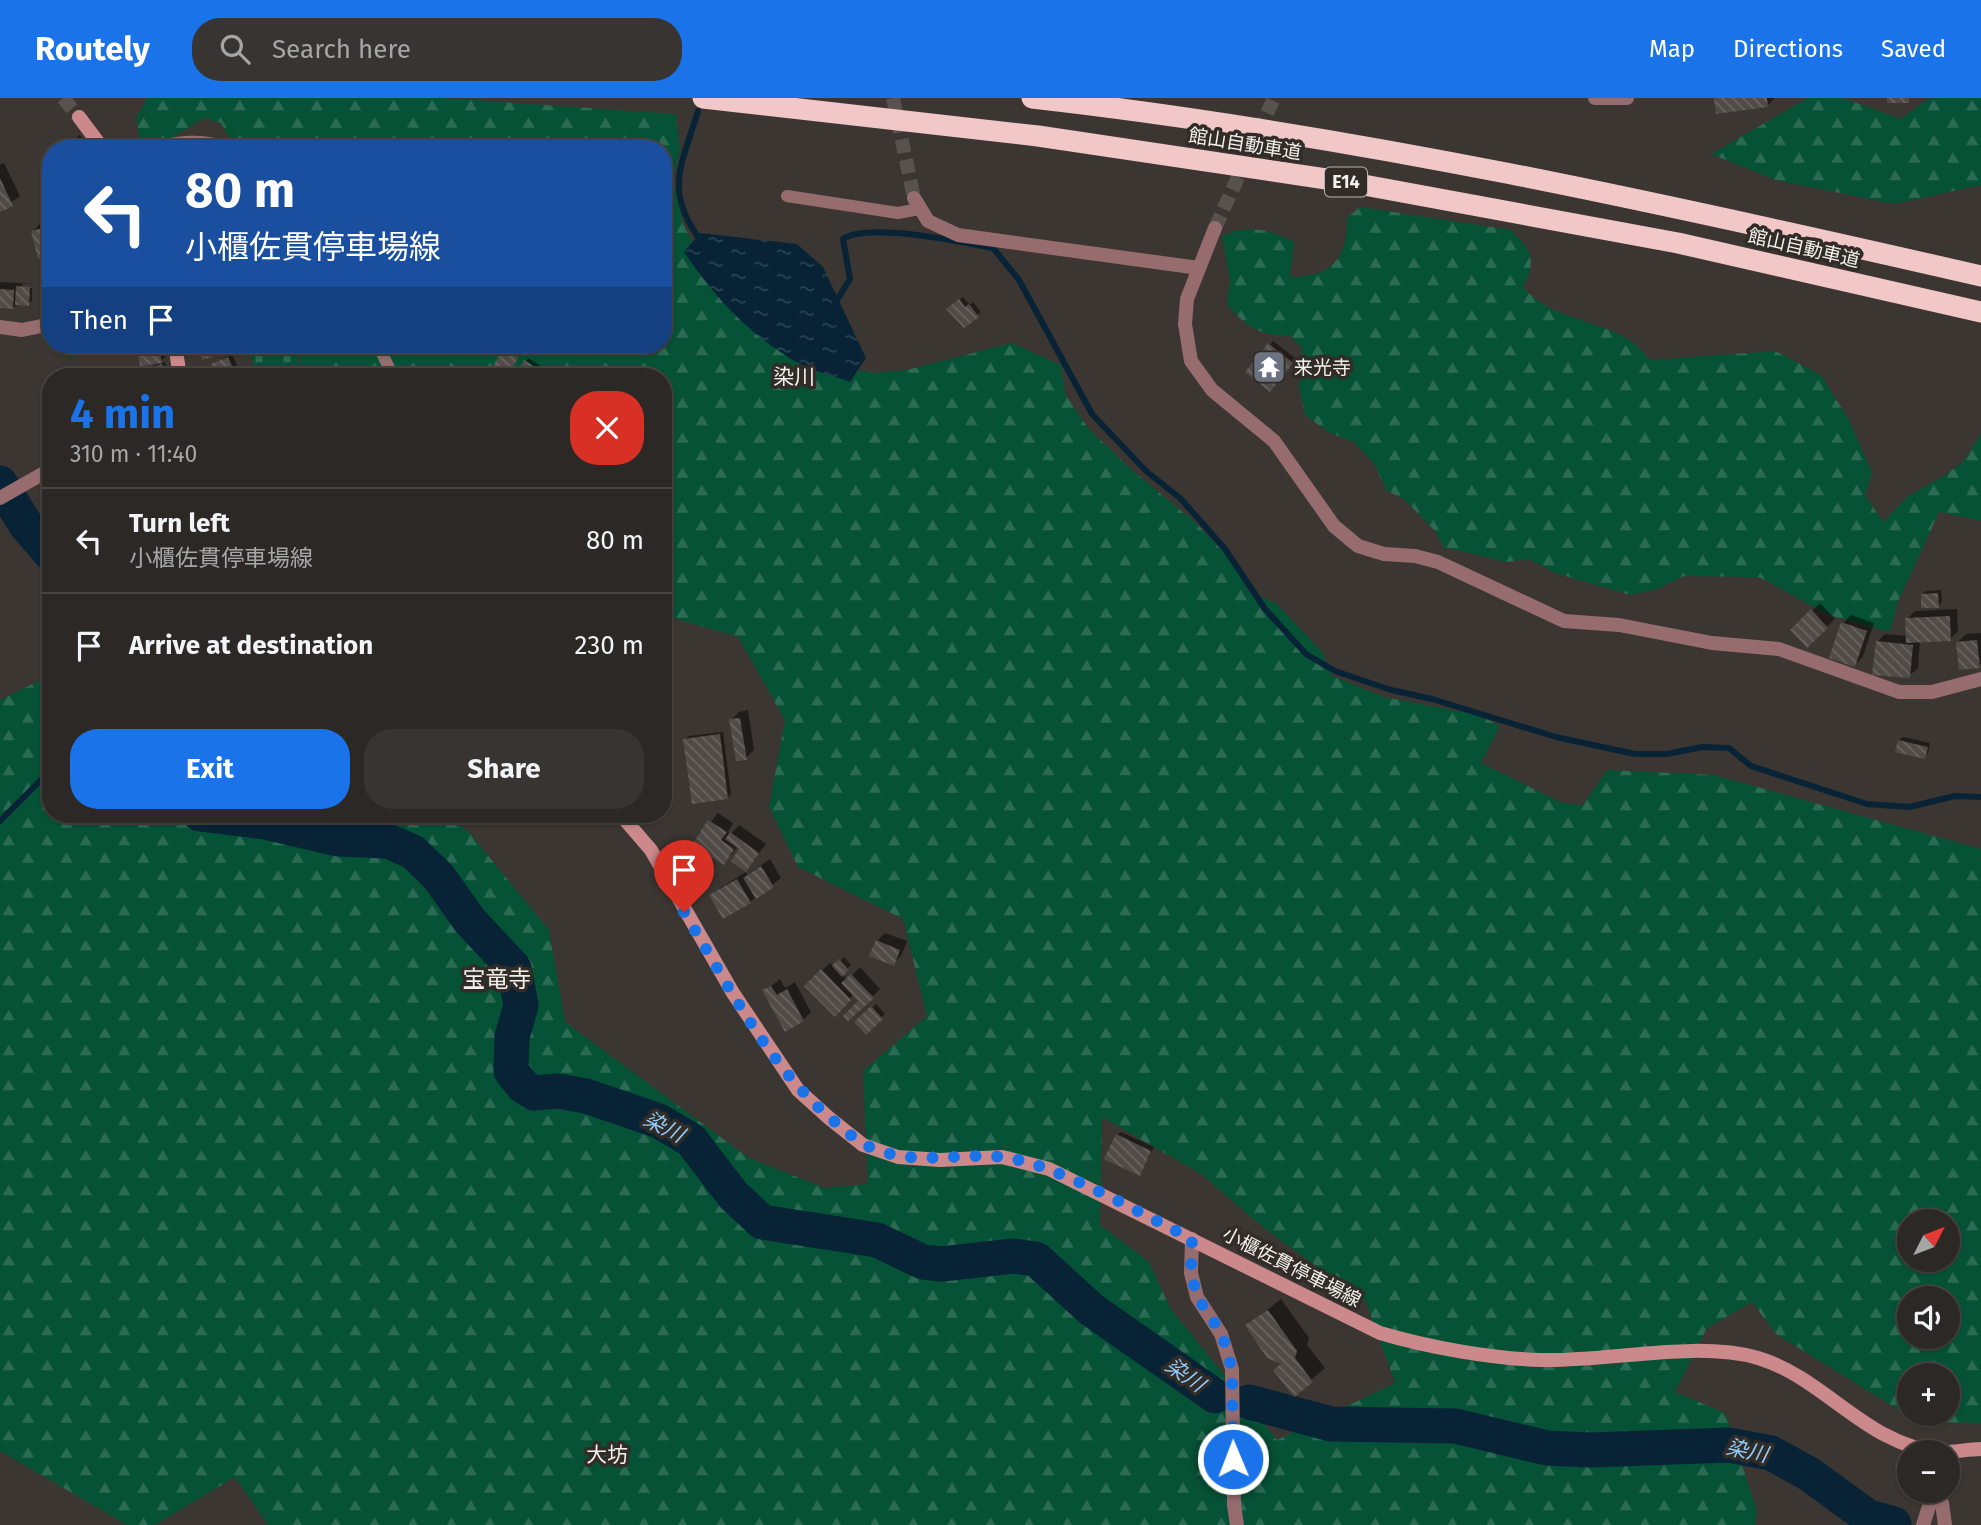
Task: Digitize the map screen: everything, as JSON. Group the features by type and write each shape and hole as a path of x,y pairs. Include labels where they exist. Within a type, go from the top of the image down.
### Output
{"highway":[{"name":"館山自動車道","path":"703,98 1038,136 1353,183 1678,243 1981,312"},
{"name":"館山自動車道","path":"1032,98 1361,146 1691,209 1981,276"}],"main road":[{"path":"79,117 96,140"},
{"name":"小櫃佐貫停車場線","path":"628,823 651,850 733,993 798,1090 863,1145 898,1157 940,1160 1002,1157 1049,1169 1380,1333 1423,1345 1541,1360 1716,1352 1754,1357 1783,1366 1813,1384 1863,1424 1897,1442"},
{"name":"小櫃佐貫停車場線","path":"1960,1450 1981,1449"}],"street":[{"path":"1595,98 1627,98"},
{"path":"917,204 928,221 958,235 1199,268"},
{"path":"1214,228 1187,299 1185,324 1191,361 1212,390 1275,441 1334,526 1357,546 1384,554 1415,556 1438,562 1564,621 1619,625 1712,643 1779,649 1899,692 1932,692 1981,680"},
{"path":"0,327 22,330 42,326"},
{"path":"4,496 42,473"},
{"path":"1192,1239 1191,1273 1197,1297 1222,1334 1232,1369 1237,1525"},
{"path":"1923,1525 1930,1503"},
{"path":"1942,1503 1945,1525"}],"lane":[{"path":"787,196 898,213 917,204"}],"green space":[{"path":"148,98 442,98 676,114 680,151 673,179 683,224 702,262 845,368 874,373 907,370 1012,343 1061,365 1065,394 1088,428 1133,471 1196,523 1230,559 1249,592 1277,604 1323,653 1332,676 1384,697 1479,715 1500,726 1481,763 1562,803 1583,805 1607,770 1714,775 1981,849 1981,1423 1960,1423 1960,1363 1897,1363 1897,1409 1776,1334 1752,1302 1707,1328 1675,1392 1725,1413 1757,1511 1755,1525 268,1525 235,1477 155,1525 127,1525 0,1451 0,700 42,679 42,823 458,823 549,930 565,1022 749,1158 825,1188 868,1184 863,1071 927,1016 903,919 798,867 769,807 785,720 738,637 672,618 672,368 299,368 301,354 672,354 672,140 231,140 221,123 204,118 165,139 140,139 136,117","holes":["1102,1117 1201,1174 1265,1229 1366,1302 1395,1383 1277,1440 1170,1308 1149,1262 1100,1225"]},
{"path":"1808,98 1843,98 1901,119 1929,98 1981,98 1981,185 1894,204 1776,180 1711,154"},
{"path":"1360,207 1511,230 1524,244 1530,256 1530,270 1523,287 1558,312 1626,338 1651,360 1775,351 1821,375 1849,420 1872,473 1865,495 1883,522 1908,496 1963,462 1981,434 1981,521 1939,512 1897,604 1890,632 1829,615 1759,577 1684,576 1658,589 1631,595 1555,573 1529,559 1506,562 1443,547 1436,532 1405,500 1386,490 1375,465 1354,442 1330,433 1305,415 1299,387 1302,348 1290,336 1255,329 1227,305 1230,281 1222,236 1250,229 1267,231 1285,238 1294,242 1290,277 1316,274 1334,263 1340,255 1347,232 1347,218"},
{"path":"252,354 299,354 298,368 253,368"}],"water":[{"path":"700,233 797,244 823,267 866,358 850,382 800,364 766,342 735,315 708,285 684,252"}],"building":[{"path":"1714,98 1767,98 1768,107 1716,114"},
{"path":"1887,98 1909,98 1909,103 1887,103"},
{"path":"0,178 13,206 0,212"},
{"path":"42,228 42,258 38,259 31,231"},
{"path":"16,286 30,287 29,306 15,305"},
{"path":"0,289 14,290 13,309 0,308"},
{"path":"959,299 965,307 969,304 979,317 964,328 946,309"},
{"name":"来光寺","path":"1268,343 1293,363 1270,392 1245,372"},
{"path":"138,354 160,354 162,363 140,366"},
{"path":"200,354 213,354 214,357 202,360"},
{"path":"500,354 519,356 512,368 492,368"},
{"path":"228,357 233,368 213,368 211,364"},
{"path":"524,360 536,368 520,368"},
{"path":"1938,593 1939,608 1921,608 1921,594"},
{"path":"1811,609 1828,628 1807,648 1790,630"},
{"path":"1950,616 1951,641 1906,643 1905,618"},
{"path":"1841,622 1867,631 1855,667 1829,658"},
{"path":"1977,640 1980,668 1959,670 1956,642"},
{"path":"1876,641 1913,645 1910,678 1872,675"},
{"path":"740,718 747,760 736,761 729,719"},
{"path":"720,734 728,799 692,804 683,739"},
{"path":"1898,740 1928,747 1925,759 1895,752"},
{"path":"708,820 727,832 721,840 734,849 724,865 692,845"},
{"path":"730,832 759,853 746,872 731,861 739,849 725,839"},
{"path":"761,866 774,887 756,899 743,878"},
{"path":"737,879 751,903 723,919 709,895"},
{"path":"876,940 900,950 894,966 869,956"},
{"path":"839,959 849,970 842,977 832,966"},
{"path":"821,969 851,1000 835,1017 804,986"},
{"path":"851,974 874,998 848,1021 843,1016 858,1001 841,983"},
{"path":"771,986 777,995 787,989 804,1021 785,1032 762,990"},
{"path":"871,1006 883,1019 866,1035 854,1022"},
{"path":"1116,1134 1151,1151 1140,1176 1104,1159"},
{"path":"1268,1310 1297,1351 1295,1358 1313,1382 1294,1397 1273,1370 1281,1364 1267,1358 1245,1325"}],"waterway":[{"path":"698,111 682,162 679,192 689,223 701,241"},
{"path":"834,305 850,279 843,239 856,234 873,232 915,235 993,248 1019,280 1092,414 1146,471 1180,498 1225,549 1265,609 1306,654 1335,671 1391,690 1432,699 1556,737 1635,754 1667,754 1702,747 1729,748 1751,766 1867,804 1909,807 1955,796 1981,797"},
{"name":"染川","path":"0,483 26,525 42,544"},
{"path":"0,821 42,779"},
{"name":"染川","path":"269,823 338,839 388,841 413,852 438,876 470,921 514,968 521,1005 512,1037 511,1071 523,1086 534,1093 558,1091 586,1096 659,1121 691,1140 733,1195 762,1222 877,1240 923,1262 942,1264 1013,1256 1036,1259 1092,1310 1215,1396"},
{"name":"染川","path":"1249,1402 1331,1424 1455,1426 1547,1448 1591,1450 1729,1445 1771,1453 1809,1474 1868,1517 1894,1524"}],"tunnel":[{"path":"63,98 79,117"},
{"path":"893,98 914,198"},
{"path":"1215,228 1274,98"}],"place":[{"name":"来光寺","path":"1269,367"}],"district":[{"name":"染川","path":"794,377"},
{"name":"宝竜寺","path":"497,979"},
{"name":"大坊","path":"607,1455"}],"route":[{"path":"684,912 733,993 798,1090 863,1145 898,1157 940,1160 1002,1157 1049,1169 1192,1239 1191,1273 1197,1297 1222,1334 1232,1369 1233,1459"}]}
